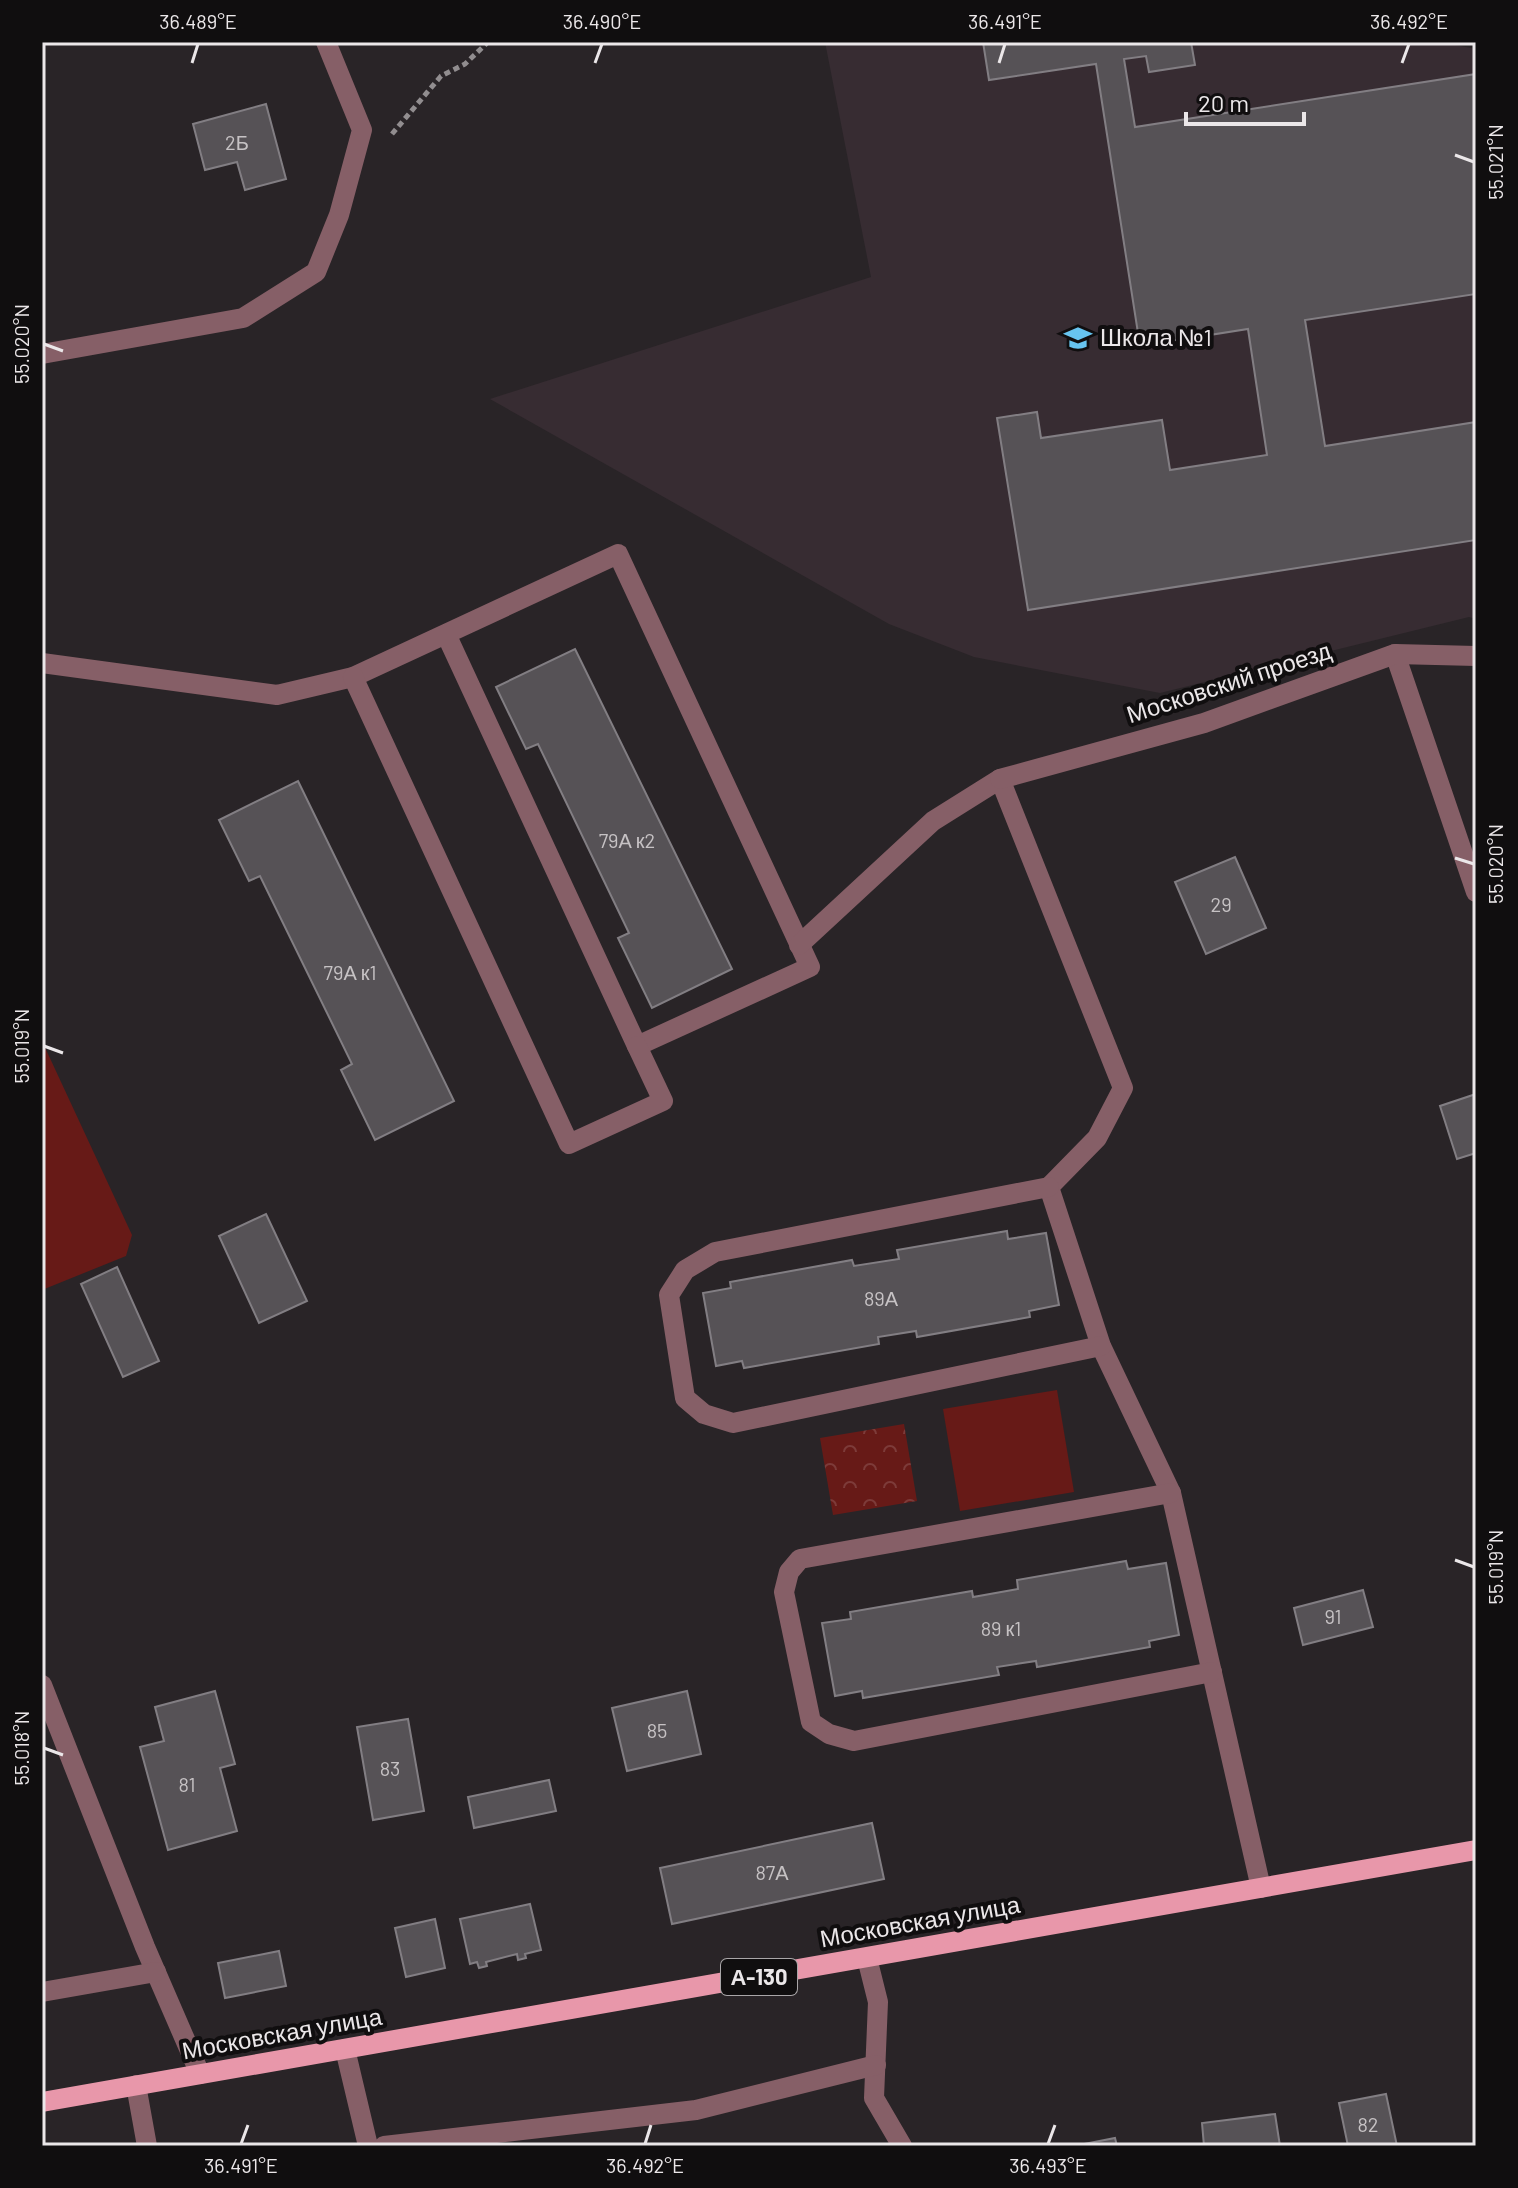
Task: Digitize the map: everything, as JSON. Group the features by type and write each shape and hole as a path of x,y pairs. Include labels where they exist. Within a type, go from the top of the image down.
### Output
{"main road":[{"name":"Московская улица","path":"42,2102 1476,1850"}],"street":[{"path":"42,354 243,318 316,272 339,215 362,130 326,42"},
{"path":"42,663 277,695 353,677 618,554 810,967 637,1046"},
{"path":"353,677 569,1144 663,1101 446,634"},
{"path":"1395,654 1476,892"},
{"name":"Московский проезд","path":"799,945 933,821 1000,779 1204,723 1395,654 1476,656"},
{"path":"1000,779 1123,1088 1097,1138 1049,1187 715,1252 685,1270 669,1295 685,1398 704,1414 733,1423 1101,1346"},
{"path":"1049,1187 1101,1346 1171,1493 1261,1888"},
{"path":"1171,1493 800,1559 789,1572 784,1592 811,1722 829,1734 854,1741 1212,1672"},
{"path":"42,1685 200,2074"},
{"path":"867,1958 878,2002 874,2098 902,2146"},
{"path":"42,1992 156,1972"},
{"path":"345,2049 368,2146"},
{"path":"384,2146 696,2110 876,2065"},
{"path":"136,2085 147,2146"}],"path":[{"path":"386,143 441,76 465,64 488,42"}],"shaded area":[{"name":"Школа №1","path":"825,42 1440,42 1476,49 1476,619 1469,617 1160,693 974,657 889,624 490,399 871,277"}],"green space":[{"path":"42,1041 132,1235 126,1256 42,1290"},
{"path":"1057,1390 1074,1492 960,1511 943,1409"},
{"path":"904,1424 917,1501 833,1515 820,1438"}],"building":[{"path":"983,42 1191,42 1195,65 1149,72 1146,56 1124,59 1135,127 1476,74 1476,294 1305,320 1325,446 1476,422 1476,540 1028,610 997,418 1037,412 1041,438 1162,420 1170,470 1267,455 1248,329 1140,346 1096,64 989,80"},
{"path":"266,104 286,179 245,190 237,162 205,170 193,124"},
{"path":"575,649 732,969 652,1008 618,938 629,933 538,744 526,749 496,687"},
{"path":"298,781 454,1101 375,1140 341,1070 352,1064 260,876 249,881 219,820"},
{"path":"1235,857 1266,928 1206,954 1175,882"},
{"path":"1476,1094 1476,1153 1457,1159 1440,1106"},
{"path":"266,1214 307,1301 259,1323 219,1236"},
{"path":"1007,1231 1008,1239 1046,1233 1059,1305 1029,1311 1030,1317 917,1337 916,1331 878,1337 879,1344 744,1368 742,1361 716,1366 703,1293 731,1288 730,1282 852,1260 854,1266 899,1259 897,1250"},
{"path":"117,1267 159,1361 123,1377 81,1284"},
{"path":"1126,1561 1128,1569 1166,1563 1179,1635 1149,1641 1150,1647 1037,1667 1036,1661 997,1667 999,1675 863,1698 862,1691 835,1696 822,1623 851,1619 850,1612 972,1591 973,1597 1018,1589 1017,1580"},
{"path":"1363,1590 1373,1627 1303,1645 1294,1608"},
{"path":"215,1691 235,1764 220,1768 237,1831 168,1850 140,1747 164,1741 155,1707"},
{"path":"687,1691 701,1754 627,1771 612,1708"},
{"path":"408,1719 424,1811 373,1820 357,1727"},
{"path":"549,1780 556,1811 474,1828 468,1797"},
{"path":"872,1823 884,1879 672,1924 660,1868"},
{"path":"530,1904 541,1950 525,1954 526,1958 518,1960 517,1954 486,1962 487,1966 479,1968 477,1962 470,1964 460,1919"},
{"path":"435,1919 445,1968 406,1977 395,1928"},
{"path":"279,1951 286,1986 225,1998 218,1963"},
{"path":"1386,2094 1397,2146 1348,2146 1339,2103"},
{"path":"1275,2114 1280,2146 1204,2146 1202,2123"},
{"path":"1115,2138 1117,2146 1074,2146"}],"place":[{"name":"Школа №1","path":"1078,338"}]}
